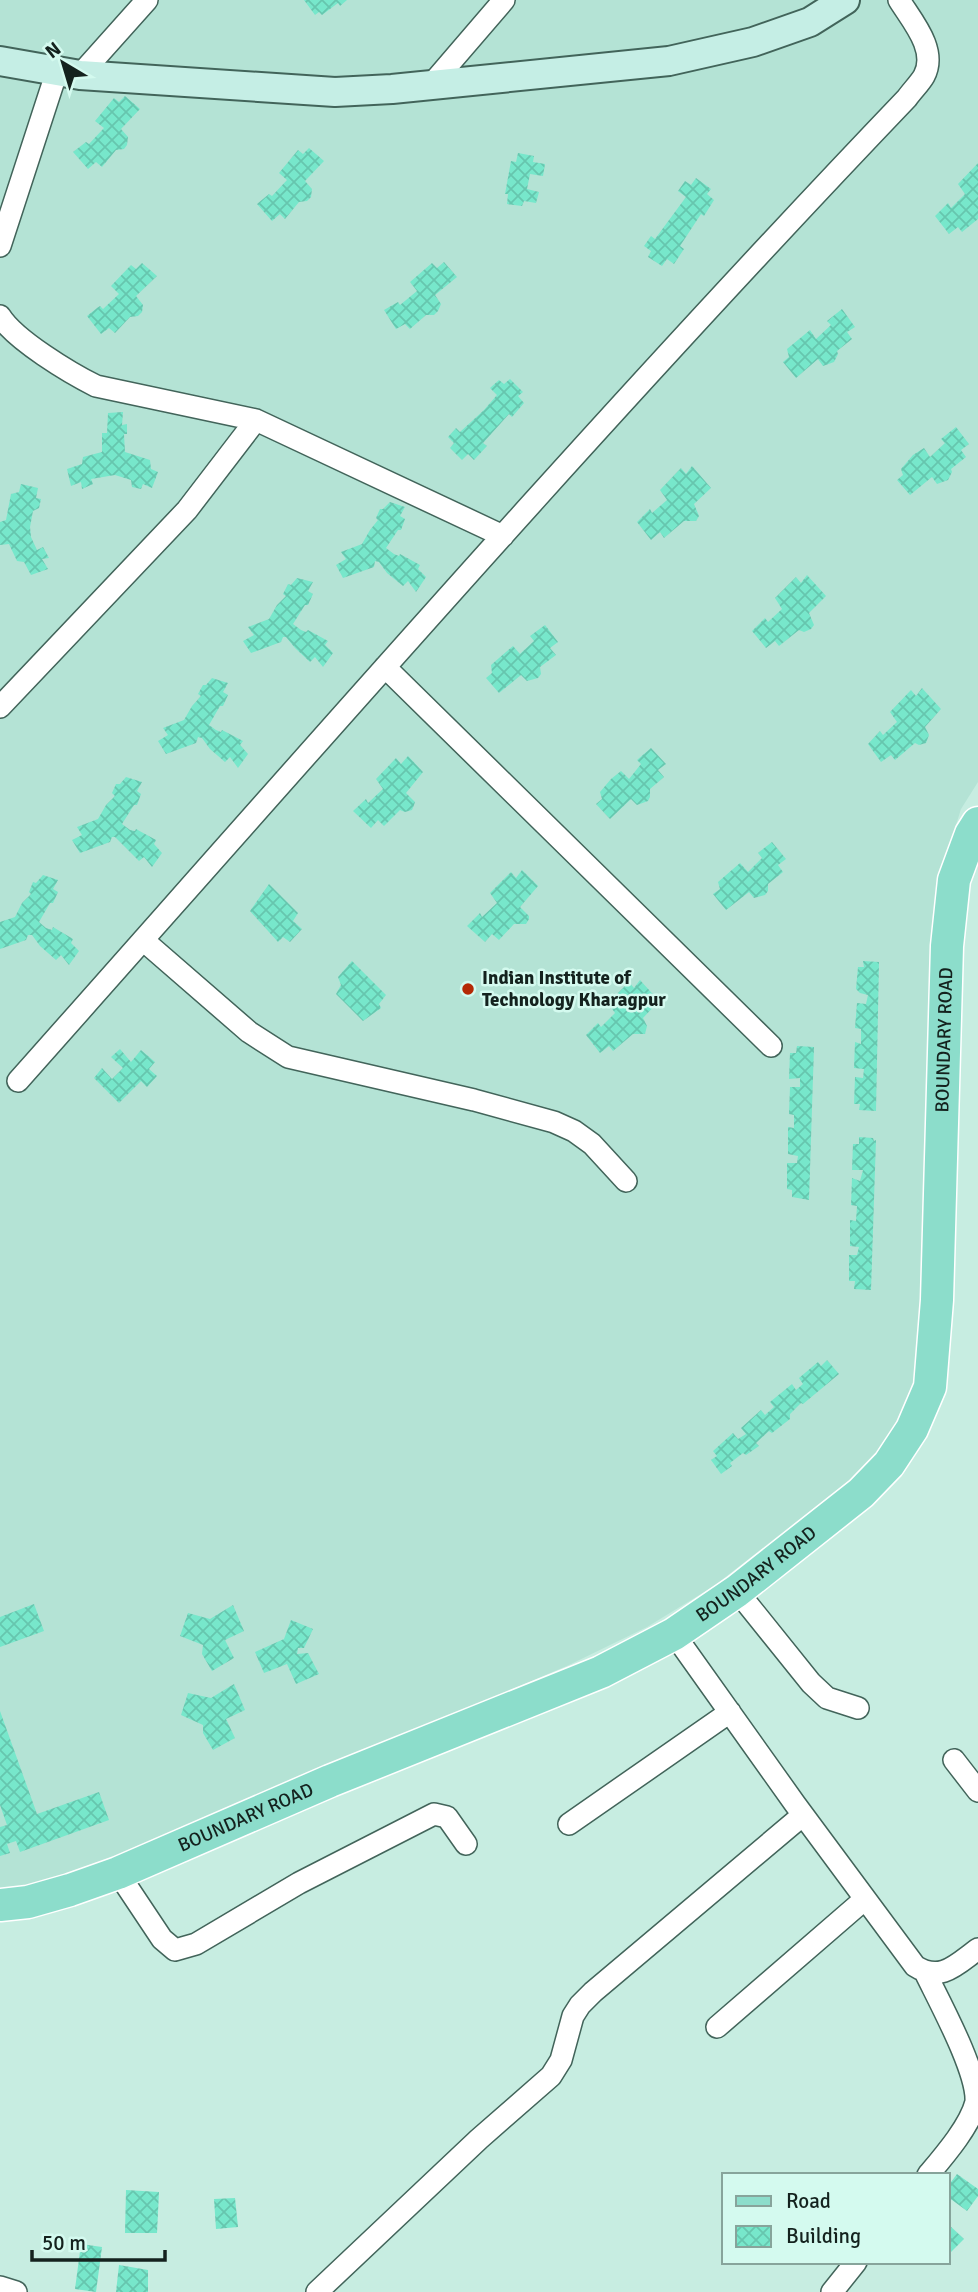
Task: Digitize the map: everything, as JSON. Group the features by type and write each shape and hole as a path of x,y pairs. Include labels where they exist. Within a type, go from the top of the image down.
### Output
{"main road":[{"name":"BOUNDARY ROAD","path":"0,1905 28,1902 70,1891 330,1781 601,1672 674,1634 737,1591 861,1493 889,1464 912,1429 930,1387 937,1300 947,946 954,880 971,834 978,823"}],"street":[{"path":"0,246 69,73 148,0"},
{"path":"431,85 504,0"},
{"path":"0,61 69,73 335,92 669,61 753,42 810,22 845,0"},
{"path":"18,1081 503,536 773,239 907,98 925,74 928,59 925,43 899,0"},
{"path":"0,316 18,336 96,386 256,420 503,536"},
{"path":"0,707 187,510 256,420"},
{"path":"385,667 771,1046"},
{"path":"143,940 249,1032 288,1057 498,1106 554,1122 574,1131 592,1144 626,1181"},
{"path":"737,1591 811,1683 827,1698 858,1708"},
{"path":"674,1634 915,1966 935,1974 945,1971 978,1949"},
{"path":"569,1824 730,1712"},
{"path":"954,1760 978,1791"},
{"path":"118,1872 162,1939 176,1950 196,1944 299,1883 434,1814 447,1817 466,1844"},
{"path":"317,2292 479,2139 551,2076 561,2060 573,2015 580,2005 803,1815"},
{"path":"717,2027 865,1899"},
{"path":"925,1972 968,2057 977,2081 977,2099 971,2117 929,2173"},
{"path":"832,2292 854,2264"},
{"path":"0,2287 16,2292"}],"shaded area":[{"name":"Indian Institute of Technology Kharagpur","path":"0,0 978,0 978,782 961,809 942,870 917,1389 883,1452 714,1586 647,1627 569,1665 80,1873 0,1895"}],"building":[{"path":"304,0 347,0 322,15 319,12 315,15"},
{"path":"125,96 140,109 121,129 128,137 127,145 124,149 116,150 102,167 96,162 88,169 73,152 86,142 89,144 104,128 95,121 114,98 119,102"},
{"path":"309,148 324,161 305,181 312,189 311,197 307,201 299,202 285,219 280,214 272,221 257,204 269,194 272,196 287,180 279,173 298,150 303,154"},
{"path":"518,153 534,156 533,162 545,164 543,176 530,174 527,189 539,192 536,203 524,201 522,206 507,204 508,194 505,194 511,161 516,162"},
{"path":"978,163 978,219 962,232 958,227 949,234 935,216 948,203 951,208 965,194 958,184"},
{"path":"696,178 711,189 707,194 714,200 704,216 701,214 680,246 684,249 674,264 667,259 662,266 648,257 651,251 644,246 651,236 655,239 686,197 678,191 685,181 691,185"},
{"path":"444,262 457,277 435,295 441,304 438,311 434,315 426,315 410,329 405,324 396,329 384,310 398,302 400,305 417,291 410,282 432,263 437,268"},
{"path":"142,263 157,276 136,296 143,305 142,312 138,316 130,317 115,333 109,328 101,334 87,316 100,306 103,309 119,294 111,286 131,265 136,269"},
{"path":"842,309 855,327 847,332 852,339 837,351 834,362 823,366 818,359 796,378 783,362 789,357 787,349 810,330 816,339 831,325 827,321"},
{"path":"510,379 523,392 518,396 524,403 512,417 509,414 483,443 487,446 474,460 468,454 462,460 450,448 454,443 448,437 456,428 460,432 497,395 490,388 499,380 504,384"},
{"path":"123,412 122,425 127,424 127,434 124,434 125,452 150,460 151,469 158,472 152,488 143,484 141,489 132,487 131,480 115,475 91,479 93,484 82,489 81,482 71,486 67,469 82,464 83,457 102,452 102,433 107,433 108,413"},
{"path":"956,427 969,444 961,450 966,457 951,469 948,480 937,484 932,477 910,495 897,480 903,475 901,469 913,455 924,448 930,457 945,443 941,439"},
{"path":"692,466 711,488 694,504 699,516 696,521 684,521 664,538 660,532 651,540 637,522 650,509 652,513 667,500 660,490 681,468 686,474"},
{"path":"21,484 38,488 36,498 41,499 39,508 33,511 31,537 37,550 43,547 49,558 42,559 48,569 31,575 24,562 17,561 9,544 0,545 0,522 6,520 11,494 19,492"},
{"path":"390,502 405,507 400,516 405,519 401,530 398,530 386,548 420,565 418,569 426,577 416,592 408,581 403,586 387,573 379,562 375,561 374,567 343,578 336,565 346,559 341,552 362,544 378,520 376,518 380,509"},
{"path":"807,575 826,596 809,613 814,625 804,632 799,630 779,646 775,641 766,648 752,631 765,618 768,622 782,609 775,598 796,577 801,583"},
{"path":"297,578 313,582 308,591 313,594 293,624 328,641 325,645 333,653 323,667 315,657 310,662 286,637 283,637 281,642 251,653 243,641 254,635 248,627 269,619 286,596 283,594 288,584 291,585"},
{"path":"545,625 558,642 550,648 556,655 540,667 541,674 538,678 527,681 521,675 499,693 486,678 492,673 491,665 513,646 520,654 534,641 530,636"},
{"path":"212,678 228,683 223,692 228,695 209,725 243,741 240,745 248,754 238,768 230,757 225,762 202,738 198,737 196,743 166,754 158,741 168,735 163,728 184,720 201,696 198,694 203,685"},
{"path":"922,688 941,709 925,727 929,735 926,743 915,743 895,760 891,755 881,762 868,744 880,731 883,735 897,722 890,712 911,690 916,696"},
{"path":"651,748 666,764 658,770 664,777 650,789 648,801 637,805 631,799 610,819 596,804 602,799 600,792 621,771 629,779 641,764 637,760"},
{"path":"408,756 423,772 406,793 415,802 412,810 400,810 384,826 378,820 371,828 353,811 366,799 368,803 383,789 376,779 396,758 401,764"},
{"path":"126,777 142,782 137,791 141,794 137,805 134,805 122,824 156,840 154,844 162,853 152,867 144,857 139,861 115,837 112,837 110,842 80,853 72,840 82,835 77,827 98,819 115,796 112,793 116,784 120,784"},
{"path":"772,842 786,859 778,865 783,872 768,884 765,895 754,898 749,892 726,910 713,894 720,889 718,882 740,863 748,872 762,858 758,853"},
{"path":"522,870 538,886 520,907 529,919 526,924 514,924 499,940 492,934 485,942 467,926 480,913 482,917 497,903 490,893 511,872 516,878"},
{"path":"43,875 58,880 53,889 58,892 39,922 46,928 52,930 53,927 73,939 71,943 79,951 69,965 61,955 56,960 32,935 28,935 26,940 0,949 0,922 15,917 22,903 31,894 29,892 33,882 36,883"},
{"path":"269,884 298,913 293,921 302,929 290,942 283,937 278,942 250,911"},
{"path":"352,961 386,995 379,1004 381,1008 363,1021 336,994 341,985 338,977"},
{"path":"863,961 879,962 876,1111 859,1110 860,1104 854,1104 855,1077 863,1078 864,1069 854,1068 855,1042 861,1044 861,1029 855,1028 857,1003 866,1004 868,995 856,989 858,967 864,967"},
{"path":"640,980 659,1001 643,1018 647,1026 645,1034 633,1034 613,1051 609,1046 600,1053 586,1035 598,1023 601,1027 615,1013 608,1003 629,982 634,988"},
{"path":"797,1046 814,1047 809,1200 792,1197 792,1190 787,1189 787,1163 797,1163 798,1156 788,1154 788,1127 794,1128 794,1115 789,1114 790,1087 800,1087 800,1078 789,1079 790,1053 796,1053"},
{"path":"120,1049 131,1062 141,1050 155,1062 149,1069 157,1076 147,1087 141,1081 119,1103 94,1078 102,1068 112,1079 123,1068 111,1057"},
{"path":"859,1137 876,1140 871,1290 854,1289 855,1281 849,1281 849,1255 857,1255 859,1247 850,1246 850,1220 856,1221 857,1206 851,1205 852,1178 860,1181 863,1170 852,1170 853,1144 859,1144"},
{"path":"827,1360 839,1374 801,1403 790,1414 790,1419 772,1433 769,1431 756,1443 759,1446 746,1455 743,1453 721,1474 711,1460 717,1456 713,1451 733,1433 738,1439 746,1434 741,1428 761,1410 765,1415 774,1407 770,1402 792,1384 796,1390 803,1384 799,1378 818,1362 821,1366"},
{"path":"34,1604 44,1631 0,1647 0,1617"},
{"path":"233,1605 244,1631 225,1640 234,1658 212,1671 202,1654 203,1645 180,1636 188,1613 210,1619"},
{"path":"291,1620 313,1629 304,1648 298,1648 297,1654 308,1653 319,1674 296,1684 287,1664 264,1673 255,1652 284,1639"},
{"path":"234,1684 245,1710 226,1719 235,1738 213,1750 203,1733 203,1725 181,1715 188,1693 211,1698"},
{"path":"0,1711 37,1814 99,1792 109,1820 20,1852 16,1841 7,1844 10,1853 0,1856 0,1827 7,1825 0,1805"},
{"path":"957,2174 978,2189 978,2196 967,2211 950,2198 950,2183"},
{"path":"126,2190 159,2192 157,2233 125,2233"},
{"path":"235,2198 238,2227 216,2229 214,2199"},
{"path":"950,2226 964,2239 950,2253"},
{"path":"81,2244 102,2247 96,2292 75,2289"},
{"path":"119,2265 148,2270 148,2292 116,2292"}],"place":[{"name":"Indian Institute of Technology Kharagpur","path":"468,989"}]}
